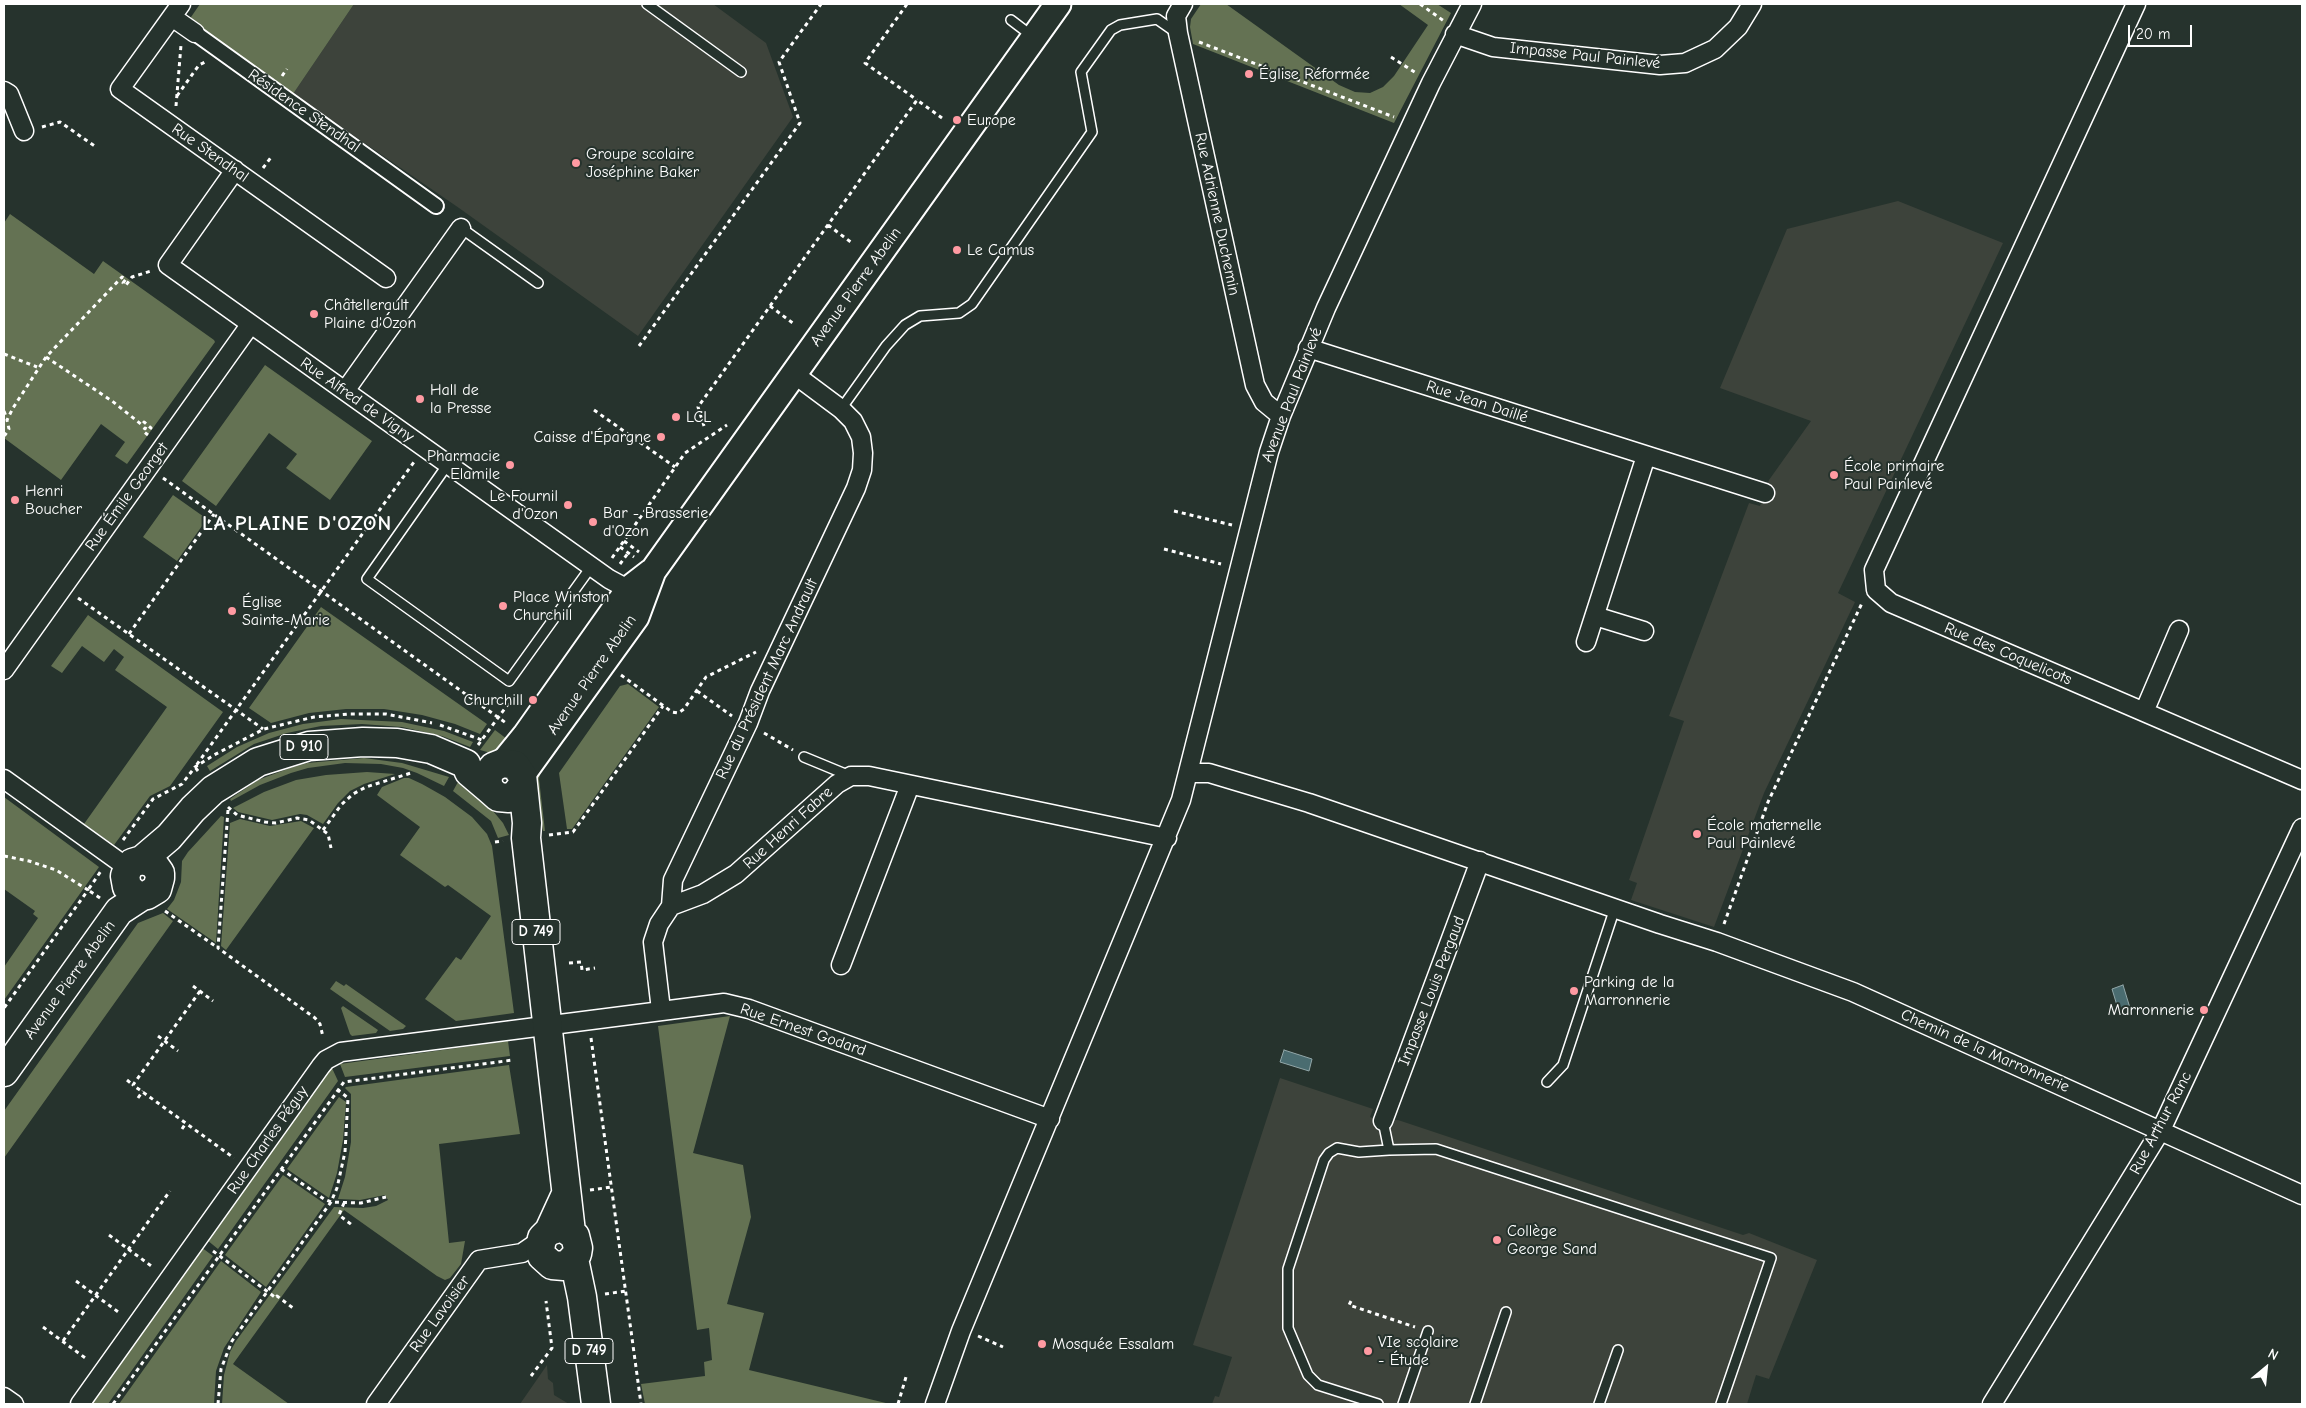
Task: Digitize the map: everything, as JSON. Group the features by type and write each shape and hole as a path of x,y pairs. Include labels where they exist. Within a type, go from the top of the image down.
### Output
{"main road":[{"name":"Avenue Pierre Abelin","path":"505,779 636,617 636,593 1058,4"},
{"name":"D 910","path":"143,881 169,837 193,809 221,798 258,762 308,746 332,743 397,743 431,750 466,764 476,761 505,779"},
{"path":"505,779 512,824 526,838"},
{"name":"D 749","path":"526,838 567,1193 552,1249 582,1297 596,1404"},
{"name":"Avenue Pierre Abelin","path":"4,1072 118,911 143,881"}],"street":[{"name":"Rue Adrienne Duchemin","path":"1183,4 1176,16 1178,33 1255,384 1264,402 1281,416"},
{"name":"Avenue Paul Painlevé","path":"935,1404 961,1331 1167,838 1189,773 1239,568 1269,452 1281,416 1308,348 1431,83 1450,28 1472,4"},
{"name":"Impasse Paul Painlevé","path":"1450,28 1493,47 1660,65 1685,63 1715,49 1738,27 1752,4"},
{"path":"1876,590 1874,570 2136,4"},
{"name":"Résidence Stendhal","path":"182,19 222,53 436,206"},
{"name":"Rue Stendhal","path":"182,19 120,89 386,278"},
{"path":"4,91 9,94 24,131"},
{"path":"168,265 234,170"},
{"path":"345,391 461,228"},
{"name":"Rue Alfred de Vigny","path":"168,265 620,587 636,593"},
{"name":"Rue Émile Georget","path":"4,670 250,325"},
{"name":"Rue Jean Daillé","path":"1308,348 1764,494"},
{"name":"Rue du Président Marc Andrault","path":"661,1010 653,942 659,924 671,906 673,880 748,723 760,691 856,488 862,470 863,452 861,437 853,421 841,409 794,374"},
{"path":"1586,642 1646,456"},
{"name":"Rue des Coquelicots","path":"1876,590 1891,604 2302,780"},
{"path":"1595,616 1644,631"},
{"path":"2144,712 2179,630"},
{"name":"Chemin de la Marronnerie","path":"1189,773 1209,773 1309,803 1717,942 1853,992 2302,1195"},
{"name":"Rue Henri Fabre","path":"671,906 703,894 736,874 837,784 851,776 869,776 1167,838"},
{"path":"4,779 143,881"},
{"path":"840,965 910,786"},
{"name":"Rue Arthur Ranc","path":"1992,1404 2161,1130 2302,828"},
{"name":"Impasse Louis Pergaud","path":"1383,1121 1480,862"},
{"name":"Rue Ernest Godard","path":"547,1026 724,1003 744,1008 1050,1119"},
{"name":"Rue Charles Péguy","path":"80,1404 321,1066 333,1055 341,1052 547,1026"},
{"name":"Rue Lavoisier","path":"376,1404 479,1260 552,1249"},
{"path":"4,1397 14,1404"}],"lane":[{"path":"647,4 741,72"},
{"path":"841,409 886,346 905,324 920,316 959,313 972,304 1092,132 1081,72 1111,30 1120,25 1157,19 1178,33"},
{"path":"1011,20 1035,37"},
{"path":"461,228 538,283"},
{"path":"448,464 367,579 501,676 509,681 596,570"},
{"path":"804,757 851,776"},
{"path":"1547,1082 1563,1065 1616,907"},
{"path":"1383,1121 1389,1150"},
{"path":"1378,1404 1318,1385 1308,1375 1288,1328 1288,1269 1324,1160 1329,1153 1337,1148 1359,1152 1436,1148 1771,1258 1721,1404"},
{"path":"1475,1404 1506,1312"},
{"path":"1403,1404 1428,1331"},
{"path":"1599,1404 1618,1350"}],"path":[{"path":"639,346 800,123 779,62 821,4"},
{"path":"907,4 865,63 942,118"},
{"path":"1420,4 1450,28"},
{"path":"182,19 177,96 199,65 222,53"},
{"path":"1178,33 1412,124"},
{"path":"1391,57 1431,83"},
{"path":"704,426 698,407 917,100"},
{"path":"24,131 60,122 96,147"},
{"path":"828,225 852,243"},
{"path":"7,420 38,367 46,357 122,277 126,279 123,283 126,285 132,277 168,265"},
{"path":"770,306 794,324"},
{"path":"4,354 38,367"},
{"path":"46,357 112,401 142,425 144,422 151,428 149,430 145,428 143,431 164,446"},
{"path":"594,410 675,467"},
{"path":"4,411 9,429 4,434"},
{"path":"330,848 328,834 309,820 302,818 276,823 237,815 195,767 425,448"},
{"path":"596,570 685,453"},
{"path":"149,468 498,717 466,764"},
{"path":"1174,511 1249,530"},
{"path":"129,634 214,514"},
{"path":"1164,549 1239,568"},
{"path":"63,588 264,730"},
{"path":"1717,942 1768,802 1863,600 1876,590"},
{"path":"616,672 663,706 678,713 684,709 706,677 758,651"},
{"path":"697,691 731,716 748,723 804,757"},
{"path":"526,838 573,832 663,706"},
{"path":"323,830 341,805 353,794 366,787 411,773"},
{"path":"218,948 221,798"},
{"path":"4,856 29,860 56,870 71,877 88,890 4,1008"},
{"path":"143,881 218,948 315,1018 320,1024 323,1037"},
{"path":"569,963 581,962 582,970 595,968"},
{"path":"193,986 213,1001"},
{"path":"133,1085 200,991"},
{"path":"589,1021 641,1404"},
{"path":"158,1036 178,1051"},
{"path":"113,1404 344,1082 513,1060"},
{"path":"127,1080 235,1158"},
{"path":"218,1404 219,1386 226,1353 331,1202 341,1174 347,1129 348,1098 338,1090"},
{"path":"138,1098 143,1091"},
{"path":"182,1129 186,1123"},
{"path":"281,1169 324,1200 331,1202 361,1203 386,1197"},
{"path":"63,1341 170,1191"},
{"path":"344,1203 339,1215 352,1225"},
{"path":"109,1235 154,1268"},
{"path":"197,1240 267,1292 276,1298 277,1296 293,1308"},
{"path":"76,1281 121,1314"},
{"path":"531,1376 552,1348 546,1301"},
{"path":"1351,1301 1349,1305 1428,1331"},
{"path":"43,1327 88,1361"},
{"path":"961,1331 1003,1347"},
{"path":"898,1404 906,1377"}],"shaded area":[{"name":"Groupe scolaire Joséphine Baker","path":"354,4 713,4 766,43 793,117 638,336 459,208 293,94"},
{"name":"École primaire Paul Painlevé","path":"1898,201 2003,243 1838,593 1855,602 1764,793 1714,927 1631,900 1637,883 1629,880 1684,721 1669,716 1749,503 1760,506 1769,480 1811,421 1720,388 1787,229"},
{"name":"Collège George Sand","path":"1280,1078 1373,1109 1370,1117 1383,1121 1398,1120 1743,1235 1749,1233 1817,1260 1769,1379 1756,1375 1747,1404 1212,1404 1215,1396 1219,1397 1232,1357 1193,1345"},
{"path":"547,1365 548,1379 553,1383 554,1395 569,1404 520,1404"}],"green space":[{"path":"200,4 354,4 293,94 189,20"},
{"path":"1201,4 1226,4 1339,85 1355,92 1370,93 1383,87 1394,76 1428,25 1399,4 1437,4 1451,13 1394,123 1193,44 1190,27 1191,19"},
{"path":"10,214 94,274 103,261 215,342 127,464 115,456 125,442 101,424 61,480 4,438 4,223"},
{"path":"265,365 372,441 330,500 286,468 297,454 269,433 216,506 182,481"},
{"path":"173,495 207,519 177,561 143,537"},
{"path":"321,607 487,724 480,734 455,724 422,715 384,709 346,709 309,713 271,723 249,708"},
{"path":"88,615 223,712 170,786 150,796 114,845 84,824 167,707 115,670 124,657 114,649 104,662 82,646 62,673 51,666"},
{"path":"628,684 659,707 572,829 567,829 559,773 620,686"},
{"path":"341,719 402,722 444,731 473,742 470,747 442,736 402,727 362,724 321,726 287,733 254,744 210,771 207,766 237,747 269,733 303,724"},
{"path":"495,730 511,742 496,752 491,753 480,750"},
{"path":"364,758 402,763 449,777 444,786 403,768 381,764 345,763 308,768 291,773 260,785 231,801 230,799 258,780 290,768 307,763"},
{"path":"542,766 539,779 545,831 543,831 533,779"},
{"path":"367,772 395,774 364,784 350,791 338,803 323,824 307,815 300,814 272,820 238,812 233,808 264,792 296,780 326,775"},
{"path":"404,778 409,778 422,784 445,797 472,817 487,834 492,846 514,1013 456,1021 425,999 456,957 461,960 491,916 448,885 445,887 400,855 420,827 377,795 382,787"},
{"path":"458,782 488,805 503,823 509,835 498,838 491,821 453,791"},
{"path":"4,797 99,867 4,1000 4,967 38,918 33,914 35,911 4,889"},
{"path":"221,816 224,817 216,943 167,909 174,900 181,882 182,861"},
{"path":"240,819 270,826 301,821 314,828 226,950 221,946 230,823"},
{"path":"163,913 173,921 4,1158 4,1111 138,923"},
{"path":"336,981 344,986 346,984 406,1026 403,1029 390,1031 330,989"},
{"path":"343,1006 378,1030 376,1033 352,1036 341,1008"},
{"path":"730,1016 693,1153 743,1165 751,1217 727,1304 764,1313 749,1370 890,1404 645,1404 641,1384 705,1376 704,1362 712,1360 709,1328 697,1330 658,1026"},
{"path":"508,1041 510,1056 345,1077 340,1064"},
{"path":"509,1065 520,1134 439,1144 449,1243 465,1241 461,1264 450,1278 445,1280 437,1276 344,1210 233,1364 289,1404 222,1404 224,1375 230,1352 236,1341 334,1207 363,1208 376,1206 388,1200 385,1195 360,1200 338,1199 345,1177 351,1142 351,1094 345,1088"},
{"path":"332,1068 338,1081 218,1249 207,1240 327,1072"},
{"path":"339,1097 346,1102 343,1140 337,1173 329,1198 287,1169"},
{"path":"283,1175 325,1204 266,1287 225,1255"},
{"path":"201,1247 213,1256 108,1404 90,1404"},
{"path":"221,1261 261,1292 224,1348 216,1371 214,1404 119,1404"}],"water":[{"path":"2123,985 2130,1008 2119,1012 2112,989"},
{"path":"1284,1050 1312,1059 1309,1071 1280,1062"}],"place":[{"name":"Église Réformée","path":"1249,74"},
{"name":"Europe","path":"957,120"},
{"name":"Groupe scolaire Joséphine Baker","path":"576,163"},
{"name":"Le Camus","path":"957,250"},
{"name":"Châtellerault Plaine d'Ozon","path":"314,314"},
{"name":"Hall de la Presse","path":"420,399"},
{"name":"LCL","path":"676,417"},
{"name":"Caisse d'Épargne","path":"661,437"},
{"name":"Pharmacie Elamile","path":"510,465"},
{"name":"École primaire Paul Painlevé","path":"1834,475"},
{"name":"Henri Boucher","path":"15,500"},
{"name":"Le Fournil d'Ozon","path":"568,505"},
{"name":"Bar - Brasserie d'Ozon","path":"593,522"},
{"name":"Place Winston Churchill","path":"503,606"},
{"name":"Église Sainte-Marie","path":"232,611"},
{"name":"Churchill","path":"533,700"},
{"name":"École maternelle Paul Painlevé","path":"1697,834"},
{"name":"Parking de la Marronnerie","path":"1574,991"},
{"name":"Marronnerie","path":"2204,1010"},
{"name":"Collège George Sand","path":"1497,1240"},
{"name":"Mosquée Essalam","path":"1042,1344"},
{"name":"VIe scolaire - Étude","path":"1368,1351"}],"district":[{"name":"LA PLAINE D'OZON","path":"297,524"}]}
